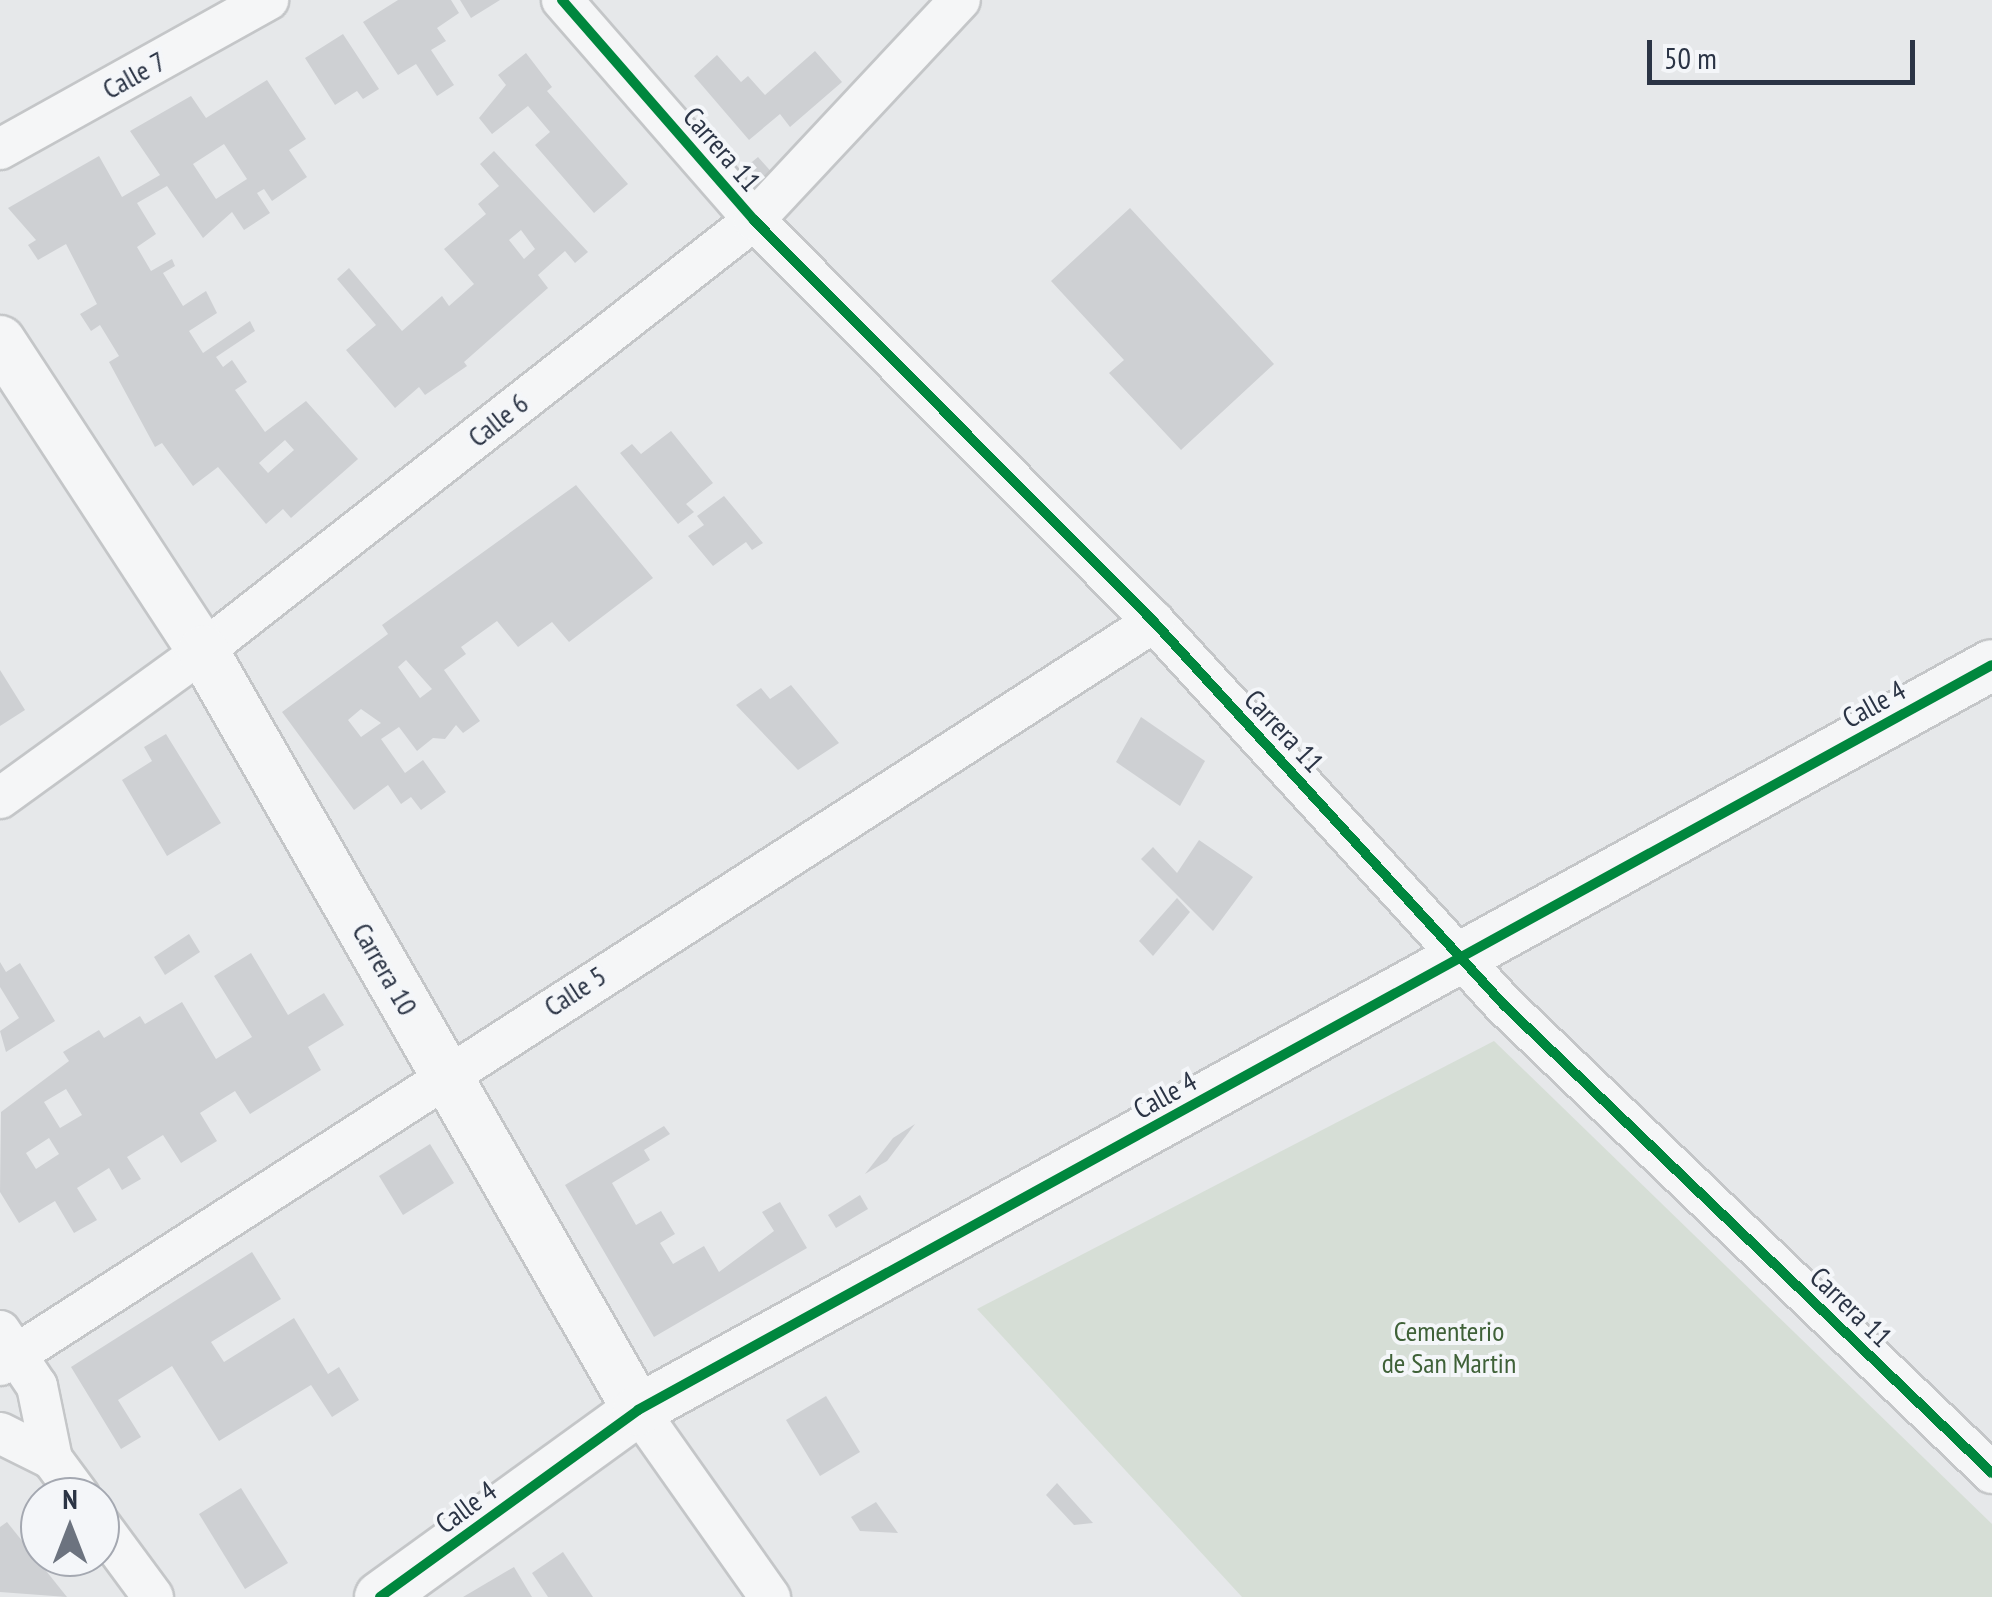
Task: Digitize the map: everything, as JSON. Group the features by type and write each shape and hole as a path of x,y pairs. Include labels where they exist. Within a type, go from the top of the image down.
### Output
{"street":[{"name":"Calle 7","path":"0,149 268,0"},
{"name":"Carrera 11","path":"562,0 754,220 1154,622 1462,957 1992,1473"},
{"name":"Calle 6","path":"0,798 202,652 754,220 960,0"},
{"name":"Carrera 10","path":"0,341 202,652 638,1410 770,1597"},
{"name":"Calle 5","path":"5,1350 1154,622"},
{"name":"Calle 4","path":"380,1597 638,1410 1992,665"},
{"path":"5,1350 37,1386 52,1458 66,1477"},
{"path":"0,1433 52,1458"},
{"path":"120,1552 153,1597"}],"green space":[{"name":"Cementerio de San Martin","path":"1494,1041 1992,1524 1992,1597 1242,1597 977,1309"}],"building":[{"path":"398,0 451,0 459,13 437,28 446,41 431,50 454,85 437,96 416,64 398,75 363,22"},
{"path":"460,0 500,0 471,18"},
{"path":"343,34 379,89 363,99 357,91 335,105 305,58"},
{"path":"815,51 842,82 790,127 780,114 749,140 694,76 717,55 741,82 748,76 765,95"},
{"path":"526,53 552,87 547,91 628,184 594,213 535,145 550,132 528,106 492,134 479,118 506,85 498,75"},
{"path":"267,80 306,139 289,150 307,177 272,201 264,189 257,193 270,213 244,230 232,212 203,238 167,186 137,203 156,234 137,247 151,271 172,259 175,266 163,273 183,306 206,291 217,313 189,331 203,353 250,321 255,331 216,357 223,367 232,360 247,382 235,390 265,432 306,401 358,459 291,518 283,509 266,524 218,467 193,486 162,443 155,447 109,362 119,356 100,325 91,331 80,314 97,304 66,244 38,260 28,245 36,240 8,208 99,156 122,197 160,175 130,131 191,96 206,118","holes":["224,144 247,179 216,199 193,164","285,440 294,450 268,473 259,463"]},
{"path":"494,151 588,252 575,263 565,251 538,275 548,288 464,362 467,366 425,395 419,387 395,408 346,350 376,325 337,279 349,268 402,331 442,296 449,306 474,284 444,249 486,214 478,204 499,186 480,164","holes":["521,230 535,249 524,259 509,240"]},
{"path":"758,157 776,177 759,191 741,171"},
{"path":"1130,208 1274,364 1181,450 1109,373 1124,360 1051,281"},
{"path":"671,431 713,483 686,504 694,512 678,524 620,453 632,444 641,454"},
{"path":"576,485 653,578 569,642 552,622 518,647 497,621 461,647 466,654 444,670 480,721 463,733 456,725 445,739 433,738 417,751 399,727 381,739 405,773 423,760 446,792 421,810 411,797 401,804 388,785 354,810 282,712 388,634 382,625","holes":["406,660 432,689 420,698 398,667","361,709 381,723 361,737 348,720"]},
{"path":"724,496 763,543 752,550 746,542 713,566 688,536 704,525 697,516"},
{"path":"0,670 25,710 0,726"},
{"path":"791,685 839,743 798,770 736,705 761,688 770,699"},
{"path":"1141,717 1205,761 1180,806 1116,762"},
{"path":"166,734 221,823 167,856 122,780 152,761 144,747"},
{"path":"1199,840 1253,877 1213,931 1141,859 1153,847 1177,873"},
{"path":"1177,898 1190,912 1153,956 1139,941"},
{"path":"189,934 200,952 165,975 154,957"},
{"path":"251,953 288,1015 324,993 344,1025 308,1047 321,1070 250,1114 235,1091 200,1113 217,1141 181,1163 163,1135 127,1157 141,1179 122,1190 109,1168 77,1188 97,1220 74,1233 55,1201 19,1223 0,1192 1,1112 69,1061 63,1052 99,1030 104,1038 140,1016 145,1024 182,1002 216,1059 252,1037 214,976","holes":["66,1089 82,1115 60,1128 44,1102","49,1138 59,1154 36,1169 26,1153"]},
{"path":"0,962 6,972 20,963 55,1021 6,1052 0,1031 19,1018 0,987"},
{"path":"915,1124 887,1161 865,1174 893,1138"},
{"path":"664,1126 670,1134 644,1150 650,1160 612,1183 636,1225 661,1211 675,1234 660,1243 673,1264 704,1246 719,1272 774,1231 762,1212 780,1202 807,1248 654,1337 565,1185"},
{"path":"430,1144 454,1183 403,1215 379,1176"},
{"path":"860,1195 868,1209 836,1228 828,1215"},
{"path":"252,1252 281,1299 211,1342 224,1362 294,1318 328,1374 339,1367 359,1400 332,1417 311,1385 219,1441 172,1366 118,1400 141,1437 121,1449 71,1367"},
{"path":"826,1396 860,1452 820,1476 786,1420"},
{"path":"1057,1483 1093,1523 1074,1525 1046,1495"},
{"path":"241,1488 288,1563 245,1589 199,1514"},
{"path":"876,1502 898,1533 860,1531 851,1517"},
{"path":"7,1522 20,1538 20,1577 51,1577 67,1597 0,1592 0,1527"},
{"path":"563,1552 593,1597 548,1597 532,1573"},
{"path":"514,1567 532,1597 463,1597"}],"cycle path":[{"path":"562,0 754,220 1154,622 1504,1005 1992,1473"},
{"path":"380,1597 638,1410 1992,665"}]}
